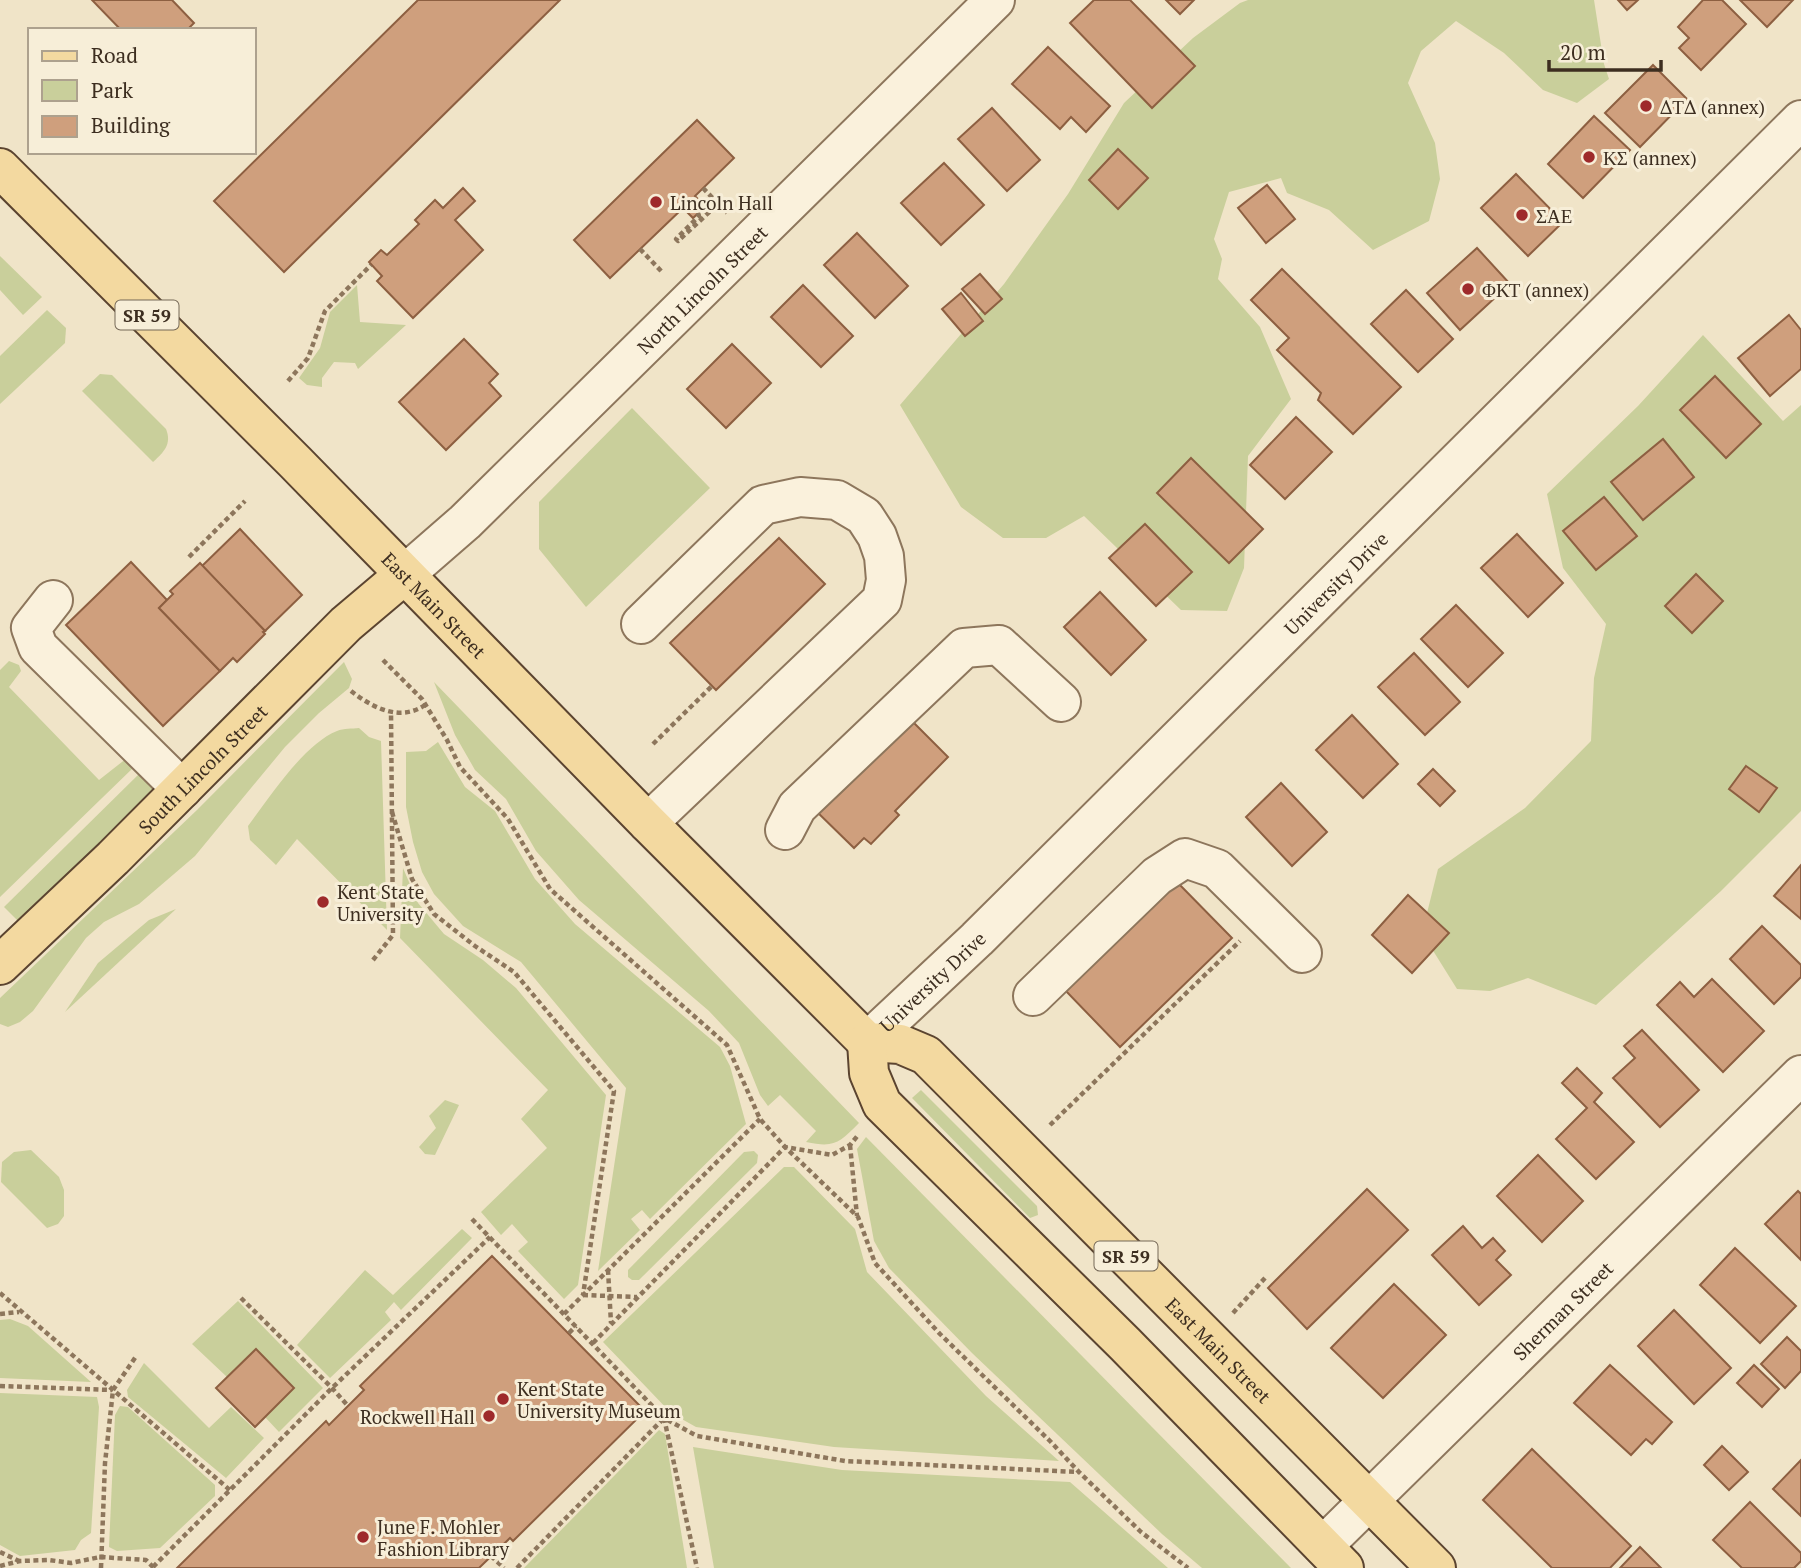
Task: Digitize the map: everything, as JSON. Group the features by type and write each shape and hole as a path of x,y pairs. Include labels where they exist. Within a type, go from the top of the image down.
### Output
{"main road":[{"name":"East Main Street","path":"0,168 304,471 648,823 867,1042 900,1044 926,1055 1436,1568"},
{"name":"South Lincoln Street","path":"0,965 182,789 346,624 404,575"},
{"path":"867,1042 869,1073 882,1104 1125,1344 1333,1557"}],"street":[{"name":"North Lincoln Street","path":"404,575 494,494 995,0"},
{"name":"University Drive","path":"867,1042 987,929 1801,120"},
{"path":"640,624 763,505 800,497 837,500 864,516 877,536 884,556 886,580 882,600 648,823"},
{"path":"53,600 31,628 38,648 182,789"},
{"path":"785,830 797,807 964,648 999,645 1061,702"},
{"path":"1033,996 1157,876 1185,858 1217,869 1302,953"},
{"name":"Sherman Street","path":"1333,1557 1369,1500 1801,1075"}],"path":[{"path":"703,188 729,215"},
{"path":"698,213 699,216 676,239 678,241 718,204"},
{"path":"640,249 666,276"},
{"path":"288,380 308,358 325,311 372,265"},
{"path":"189,557 245,501"},
{"path":"383,660 425,705 460,767 508,819 550,889 727,1045 760,1119 785,1147 858,1217"},
{"path":"653,744 712,686"},
{"path":"351,691 370,705 391,712 413,713 425,705"},
{"path":"373,960 393,935 391,712"},
{"path":"392,812 412,879 434,914 514,972 614,1091 583,1294"},
{"path":"1041,1133 1265,916"},
{"path":"564,1314 760,1119"},
{"path":"785,1147 832,1155 850,1145 864,1128"},
{"path":"850,1145 858,1217 875,1264 940,1334 1079,1472 1141,1532 1188,1568"},
{"path":"593,1343 785,1147"},
{"path":"472,1219 664,1418 697,1436 845,1461 1024,1467 1079,1472"},
{"path":"0,1566 20,1561 49,1560 71,1563 100,1557 146,1560 154,1567 332,1388 490,1237"},
{"path":"608,1270 611,1324"},
{"path":"1225,1321 1265,1278"},
{"path":"0,1293 231,1491"},
{"path":"583,1294 638,1297"},
{"path":"241,1298 348,1406"},
{"path":"0,1314 20,1312"},
{"path":"569,1333 576,1326"},
{"path":"101,1568 105,1463 113,1390 137,1355"},
{"path":"0,1386 113,1390"},
{"path":"517,1568 664,1418"},
{"path":"664,1418 697,1568"},
{"path":"0,1552 20,1561"},
{"path":"491,1556 503,1568"},
{"path":"67,1568 71,1563"}],"green space":[{"path":"1248,0 1594,0 1604,64 1609,79 1577,103 1543,90 1504,53 1456,21 1421,51 1408,83 1435,143 1440,179 1429,221 1373,250 1329,210 1287,193 1281,178 1229,192 1214,239 1222,259 1218,279 1260,327 1291,399 1248,456 1244,568 1227,611 1181,610 1084,516 1046,538 1003,538 961,507 900,405 1004,284 1068,194 1124,103 1193,38"},
{"path":"0,256 42,297 23,315 0,290"},
{"path":"357,285 360,322 406,325 358,369 355,363 334,362 322,378 322,387 307,385 299,378 320,348 330,312"},
{"path":"47,310 66,328 65,343 0,404 0,356"},
{"path":"1703,335 1783,421 1801,405 1801,811 1721,891 1596,1005 1528,978 1490,991 1457,989 1422,933 1438,869 1525,808 1591,741 1594,678 1606,624 1563,568 1547,494 1638,406"},
{"path":"100,374 112,375 166,429 166,447 153,462 82,391"},
{"path":"632,408 710,488 586,607 539,549 539,502"},
{"path":"9,661 19,665 21,671 9,687 99,780 127,758 135,766 0,897 0,670"},
{"path":"344,662 352,679 349,688 285,747 195,856 139,904 104,922 86,938 33,1011 20,1022 8,1027 0,1024 0,998 197,810"},
{"path":"434,682 859,1123 836,1142 806,1142 816,1131 780,1095 768,1106 760,1095 739,1043 709,1011 579,900 536,851 506,799 475,770 455,735"},
{"path":"359,728 369,737 381,741 387,930 297,839 276,865 250,840 248,826 288,773 312,747 337,731"},
{"path":"438,742 465,787 495,811 535,879 575,924 720,1047 730,1066 746,1124 650,1219 642,1210 631,1219 640,1230 598,1271 626,1088 521,962 463,926 434,894 422,872 406,807 406,752 426,751"},
{"path":"140,773 155,791 18,921 4,907"},
{"path":"403,868 418,903 444,934 483,960 516,988 606,1095 578,1285 564,1299 518,1251 528,1242 512,1224 501,1235 481,1212 547,1148 521,1119 548,1090 400,938"},
{"path":"176,909 65,1012 98,963 149,920"},
{"path":"921,1090 1037,1206 1038,1215 1030,1218 912,1098"},
{"path":"445,1100 459,1105 435,1155 425,1154 419,1147 436,1128 429,1116"},
{"path":"866,1137 1291,1568 1202,1568 1162,1534 972,1353 889,1268 874,1241 857,1149"},
{"path":"31,1150 59,1177 64,1190 64,1216 58,1224 47,1228 1,1182 2,1162 14,1152"},
{"path":"754,1151 758,1155 757,1163 639,1280 628,1277 628,1270 744,1152"},
{"path":"784,1167 794,1167 855,1229 867,1272 986,1396 1059,1461 834,1447 696,1427 671,1413 603,1342"},
{"path":"462,1229 472,1238 401,1310 394,1302 385,1312 391,1320 330,1378 297,1345 365,1270 393,1295"},
{"path":"238,1301 323,1388 279,1432 265,1417 294,1388 256,1349 227,1377 192,1344"},
{"path":"10,1319 28,1326 91,1382 0,1378 0,1320"},
{"path":"144,1363 209,1428 231,1407 264,1438 226,1478 128,1397 127,1390"},
{"path":"0,1393 97,1397 99,1407 91,1533 81,1540 75,1550 20,1556 0,1545"},
{"path":"120,1406 128,1407 215,1485 215,1496 160,1548 117,1551 109,1547 115,1415"},
{"path":"659,1430 665,1434 687,1568 524,1568"},
{"path":"693,1447 842,1470 1070,1482 1168,1568 714,1568"}],"building":[{"path":"92,0 172,0 194,23 189,28 119,28"},
{"path":"418,0 560,0 284,272 214,201"},
{"path":"1094,0 1130,0 1195,66 1152,108 1070,23"},
{"path":"1166,0 1194,0 1180,14"},
{"path":"1618,0 1638,0 1627,10"},
{"path":"1703,0 1722,0 1746,24 1701,70 1679,48 1689,38 1678,27"},
{"path":"1740,0 1793,0 1767,27"},
{"path":"1048,47 1110,106 1086,132 1071,117 1060,129 1012,84"},
{"name":"ΔΤΔ (annex)","path":"1653,65 1687,99 1640,147 1605,113"},
{"path":"992,108 1040,160 1007,191 958,139"},
{"name":"ΚΣ (annex)","path":"1594,116 1630,150 1583,198 1548,164"},
{"name":"Lincoln Hall","path":"697,120 734,158 695,196 705,207 693,218 683,208 610,278 574,240"},
{"path":"1118,149 1148,178 1118,209 1089,180"},
{"path":"944,163 984,205 941,245 901,203"},
{"name":"ΣΑΕ","path":"1516,174 1563,222 1528,256 1481,208"},
{"path":"1267,185 1295,219 1266,243 1238,208"},
{"path":"463,188 475,201 455,220 483,250 413,318 377,281 382,276 369,262 381,250 387,255 419,224 415,220 435,200 443,208"},
{"path":"857,233 908,286 875,318 824,265"},
{"name":"ΦΚΤ (annex)","path":"1477,248 1510,284 1460,330 1427,293"},
{"path":"1282,269 1401,387 1353,434 1318,400 1321,393 1277,350 1289,338 1251,300"},
{"path":"980,274 1002,299 985,314 962,289"},
{"path":"803,285 853,336 821,367 771,317"},
{"path":"1406,290 1453,339 1418,372 1371,324"},
{"path":"961,293 983,321 965,336 942,309"},
{"path":"1789,315 1801,330 1801,369 1770,396 1738,358"},
{"path":"464,339 498,374 489,383 501,396 446,450 399,402"},
{"path":"732,344 771,383 726,428 687,389"},
{"path":"1715,376 1761,424 1726,458 1680,410"},
{"path":"1296,417 1332,452 1285,499 1250,465"},
{"path":"1663,439 1694,477 1643,520 1611,482"},
{"path":"1191,458 1263,529 1229,563 1157,493"},
{"path":"1604,497 1637,536 1596,570 1563,531"},
{"path":"1145,524 1192,572 1156,606 1109,558"},
{"path":"240,529 302,595 265,631 202,566"},
{"path":"1517,534 1563,583 1528,617 1481,568"},
{"path":"779,538 825,584 716,690 670,643"},
{"path":"131,562 167,600 159,608 220,671 163,726 66,625"},
{"path":"200,563 265,631 237,662 233,658 220,671 159,608 173,594 170,591"},
{"path":"1696,574 1723,601 1692,633 1665,606"},
{"path":"1100,592 1146,640 1111,675 1064,627"},
{"path":"1456,605 1503,653 1468,687 1421,639"},
{"path":"1414,653 1460,702 1425,735 1378,687"},
{"path":"1352,715 1398,764 1363,798 1316,750"},
{"path":"912,721 948,757 895,811 899,815 871,844 864,838 854,848 813,808 830,791 836,797"},
{"path":"1746,766 1777,788 1759,812 1729,789"},
{"path":"1433,769 1455,791 1440,806 1418,784"},
{"path":"1281,783 1327,832 1292,866 1246,817"},
{"path":"1801,865 1801,919 1774,896"},
{"path":"1176,881 1232,938 1120,1047 1064,989"},
{"path":"1408,895 1449,933 1412,973 1372,935"},
{"path":"1762,926 1801,965 1801,977 1774,1004 1730,959"},
{"path":"1712,979 1764,1031 1723,1072 1657,1005 1680,982 1694,997"},
{"path":"1642,1030 1699,1090 1660,1127 1613,1078 1635,1058 1624,1046"},
{"path":"1577,1068 1602,1093 1594,1102 1634,1142 1596,1179 1556,1139 1587,1108 1562,1083"},
{"path":"1538,1155 1583,1201 1542,1242 1497,1196"},
{"path":"1367,1189 1408,1230 1307,1329 1268,1288"},
{"path":"1798,1191 1801,1194 1801,1260 1765,1224"},
{"path":"1463,1226 1482,1248 1493,1238 1505,1251 1496,1260 1511,1275 1479,1305 1432,1255"},
{"path":"1735,1248 1796,1306 1760,1343 1700,1285"},
{"name":"Rockwell Hall","path":"492,1256 645,1411 513,1541 510,1538 479,1568 177,1568 326,1421 329,1425 364,1390 360,1386"},
{"path":"1394,1284 1446,1335 1383,1398 1331,1348"},
{"path":"1674,1310 1731,1368 1694,1404 1638,1346"},
{"path":"1787,1337 1801,1351 1801,1371 1785,1388 1761,1364"},
{"path":"256,1349 294,1388 255,1427 216,1388"},
{"path":"1610,1365 1672,1422 1652,1444 1646,1439 1631,1455 1574,1403"},
{"path":"1754,1365 1779,1389 1762,1407 1737,1383"},
{"path":"1722,1446 1748,1472 1729,1490 1704,1465"},
{"path":"1532,1449 1631,1546 1610,1568 1552,1568 1483,1500"},
{"path":"1801,1460 1801,1516 1773,1489"},
{"path":"1750,1502 1801,1553 1801,1561 1794,1568 1742,1568 1713,1540"},
{"path":"1640,1547 1661,1568 1620,1568"}],"place":[{"name":"ΔΤΔ (annex)","path":"1646,106"},
{"name":"ΚΣ (annex)","path":"1589,157"},
{"name":"Lincoln Hall","path":"656,202"},
{"name":"ΣΑΕ","path":"1522,215"},
{"name":"ΦΚΤ (annex)","path":"1468,289"},
{"name":"Kent State University","path":"323,902"},
{"name":"Kent State University Museum","path":"503,1399"},
{"name":"Rockwell Hall","path":"489,1416"},
{"name":"June F. Mohler Fashion Library","path":"363,1537"}]}
